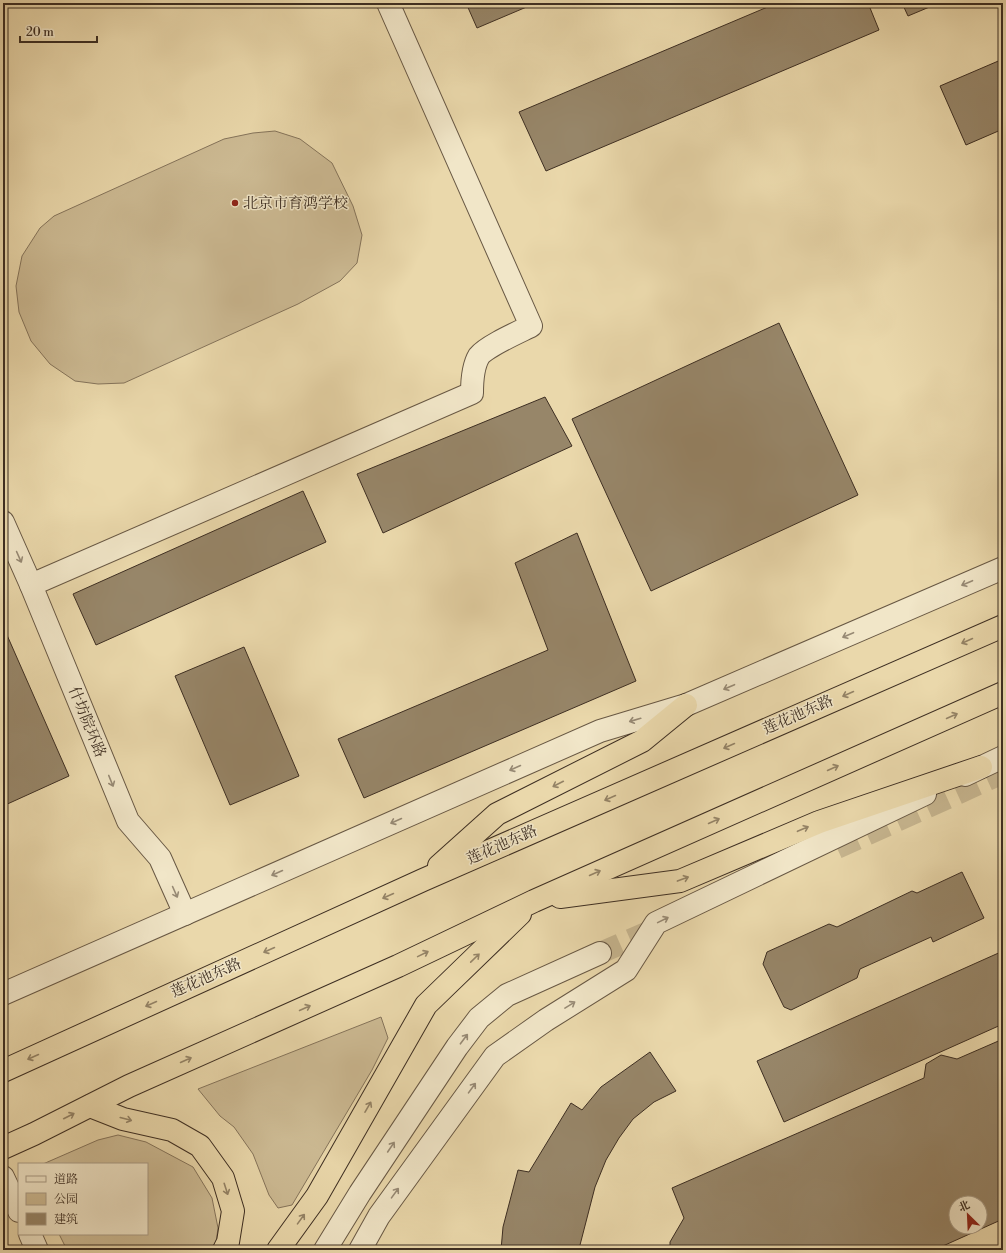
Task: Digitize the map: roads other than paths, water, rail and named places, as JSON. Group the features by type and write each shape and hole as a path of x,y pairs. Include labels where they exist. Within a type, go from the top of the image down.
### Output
{"highway":[{"name":"莲花池东路","path":"3,1071 423,880 1003,626"},
{"path":"3,1148 129,1086 398,966 534,900 1003,693"},
{"path":"423,880 497,814 642,741 686,705"},
{"path":"278,1250 317,1196 426,1005 534,900 680,880 819,822 981,767"},
{"path":"90,1106 123,1119 172,1130 200,1146 223,1178 233,1211 228,1242 224,1250"}],"street":[{"path":"31,585 472,393 472,378 479,356 489,348 531,326 388,3"},
{"name":"什坊院环路","path":"3,522 31,585 128,821 160,858 185,914"},
{"path":"3,994 600,731 686,705 1003,568"},
{"path":"360,1250 379,1216 495,1056 546,1020 626,970 656,923 1003,757"},
{"path":"324,1250 457,1047 479,1018 507,995 600,953"},
{"path":"3,1177 18,1209"},
{"path":"360,1193 379,1216"},
{"path":"30,1235 37,1250"}],"tunnel":[{"path":"837,848 1003,773"},
{"path":"600,953 660,927"}],"place":[{"name":"北京市育鸿学校","path":"235,203"}]}
